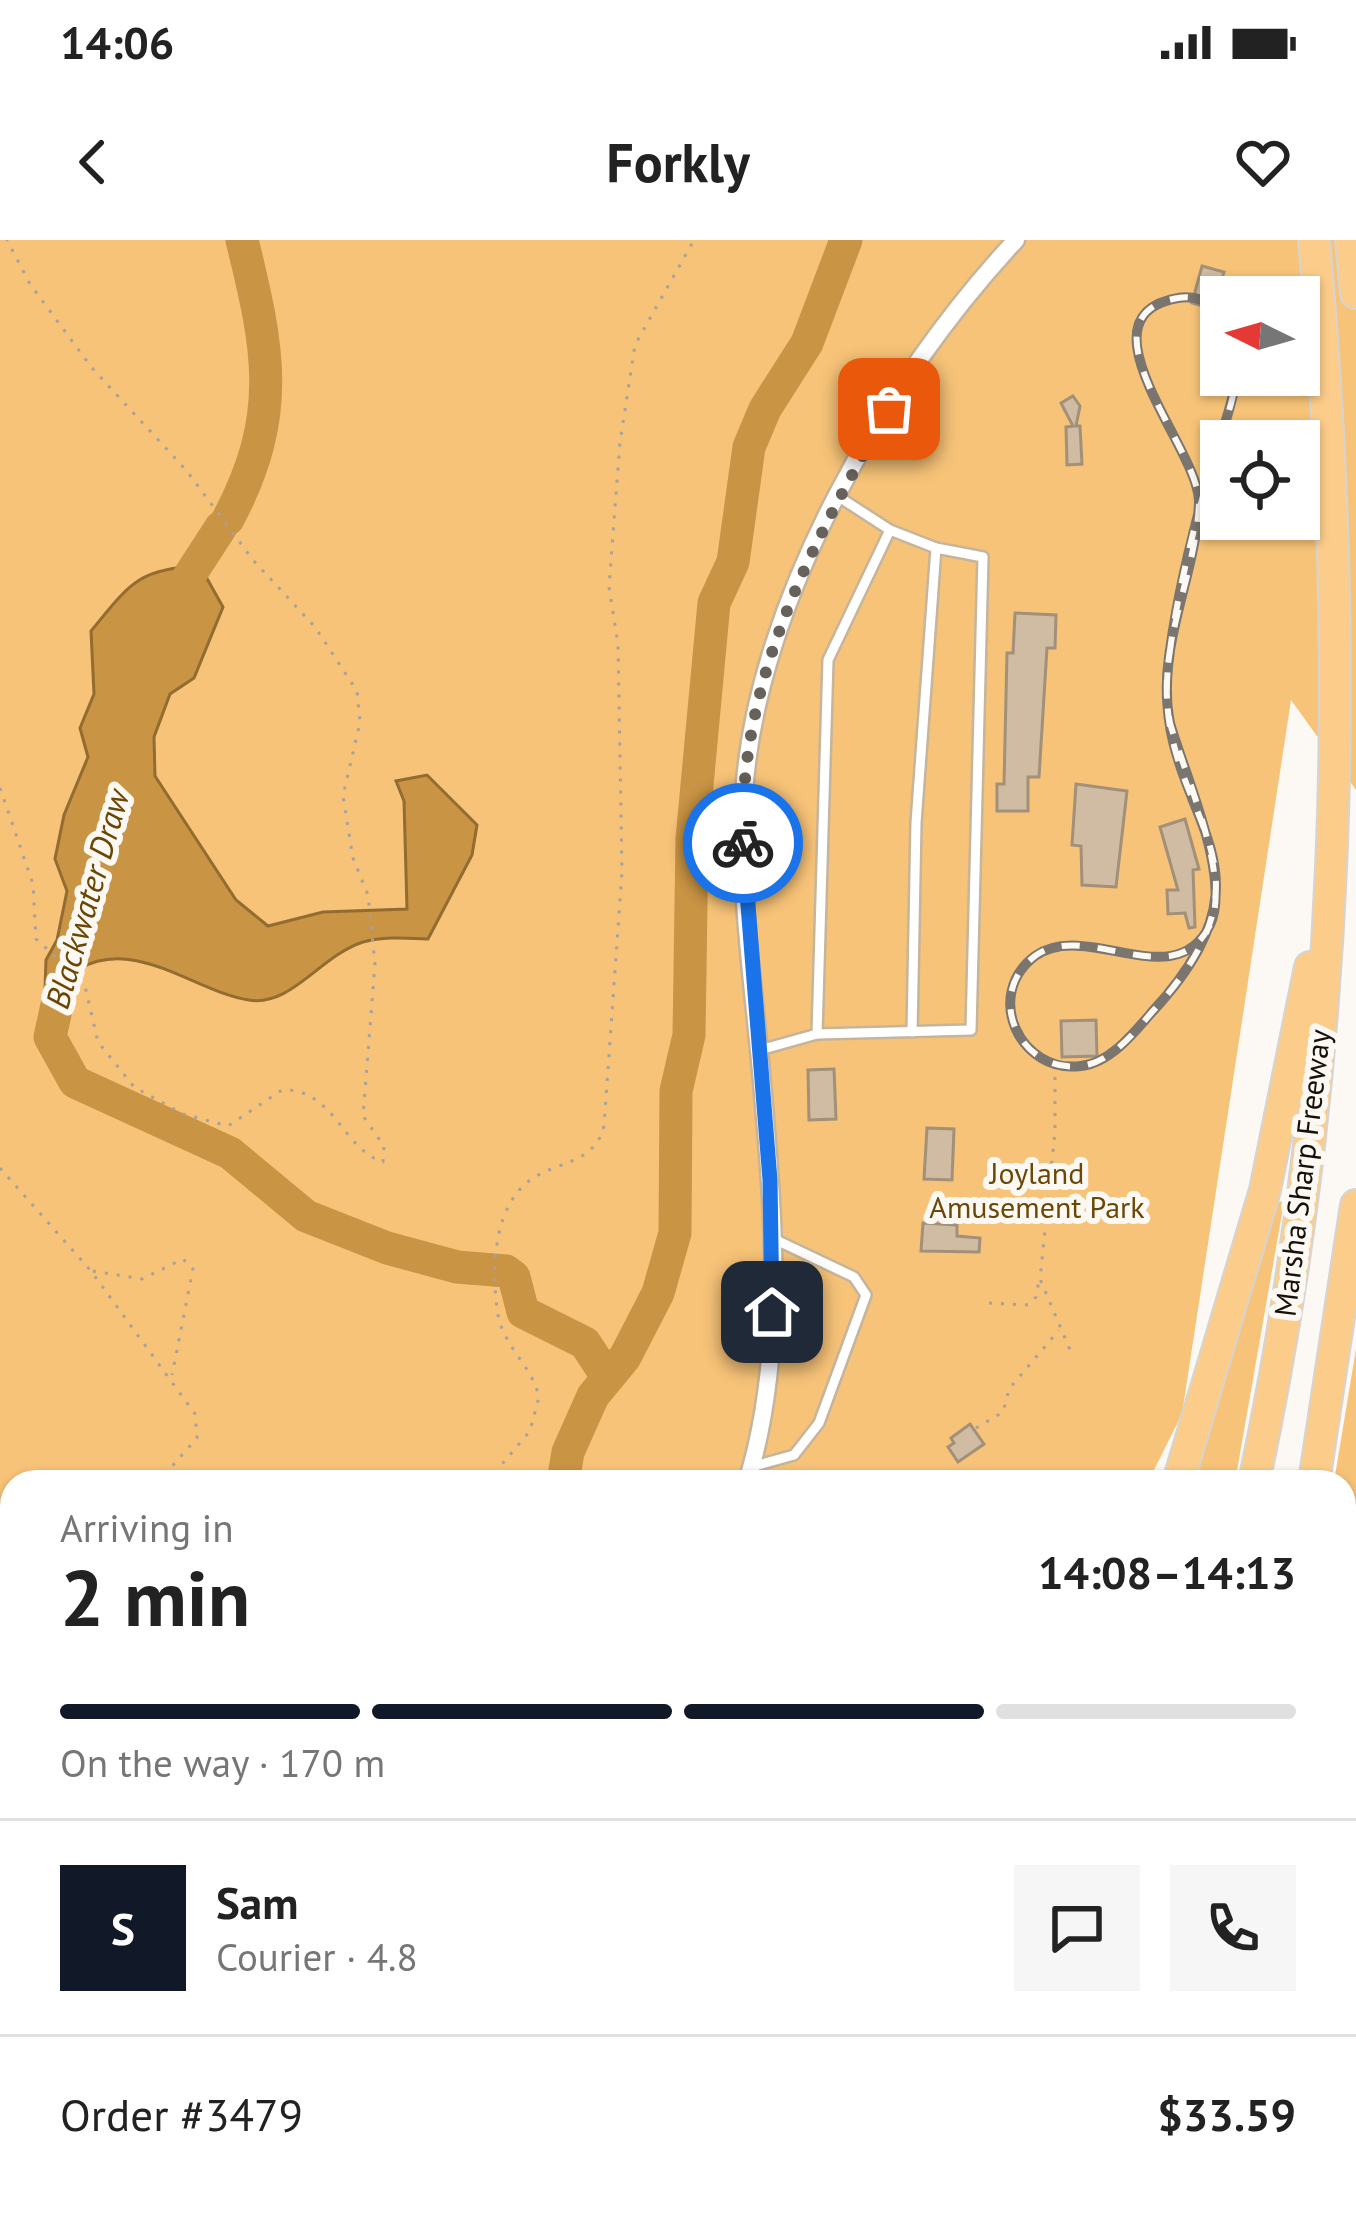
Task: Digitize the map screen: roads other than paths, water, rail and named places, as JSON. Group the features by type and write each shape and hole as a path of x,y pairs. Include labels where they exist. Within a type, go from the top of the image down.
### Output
{"highway":[{"path":"1182,1470 1265,1190 1331,862 1337,557 1314,240"},
{"path":"1352,240 1356,293"},
{"name":"Marsha Sharp Freeway","path":"1256,1470 1300,1228 1322,1036 1331,862"},
{"name":"Marsha Sharp Freeway","path":"1316,1470 1356,1205"}],"street":[{"path":"750,1470 769,1371 772,1238 744,871 749,745 785,605 839,497 926,349 1016,240"}],"lane":[{"path":"760,1050 817,1034 971,1030 983,557 936,548 890,530 839,497"},
{"path":"817,1034 828,660 890,530"},
{"path":"913,1032 916,824 936,548"},
{"path":"758,1470 794,1455 819,1423 866,1295 854,1277 772,1238"}],"water":[{"path":"200,566 223,607 194,678 170,694 154,737 155,776 236,900 268,926 323,912 407,909 404,801 396,781 427,775 477,825 472,855 428,939 363,942 292,988 264,1000 228,995 143,962 100,961 79,969 50,1024 44,1016 46,960 57,940 67,891 55,859 64,815 88,757 80,728 94,694 91,631 115,602 148,575"}],"waterway":[{"name":"Blackwater Draw","path":"228,519 257,447 266,382 259,315 242,240"},
{"path":"565,1470 593,1396 625,1357 658,1293 675,1233 676,1091 689,1035 692,839 714,603 733,562 749,447 765,409 807,343 846,240"},
{"name":"Blackwater Draw","path":"175,598 221,527"},
{"name":"Blackwater Draw","path":"62,982 50,1037 75,1082 230,1153 306,1216 387,1248 457,1267 506,1271 514,1277 523,1312 585,1343 602,1369 613,1371"}],"railway":[{"path":"1198,517 1194,480 1150,388 1139,357 1137,330 1149,310 1178,298 1200,300"},
{"path":"1198,517 1232,396"},
{"path":"1168,667 1198,517"},
{"path":"1168,667 1198,517"},
{"path":"1168,667 1169,712"},
{"path":"1168,667 1169,712"},
{"path":"1169,712 1206,834"},
{"path":"1169,712 1179,763 1206,834"},
{"path":"1206,834 1215,885"},
{"path":"1206,834 1215,885"},
{"path":"1204,933 1215,905 1215,885"},
{"path":"1204,933 1215,885"},
{"path":"1204,933 1193,959 1152,1012 1129,1038 1092,1064 1059,1065 1041,1058 1016,1029 1012,991 1020,972 1035,956 1056,947 1079,946 1153,957 1175,955 1195,945 1204,933"}],"park label":[{"name":"Joyland Amusement Park","path":"1037,1191"}]}
